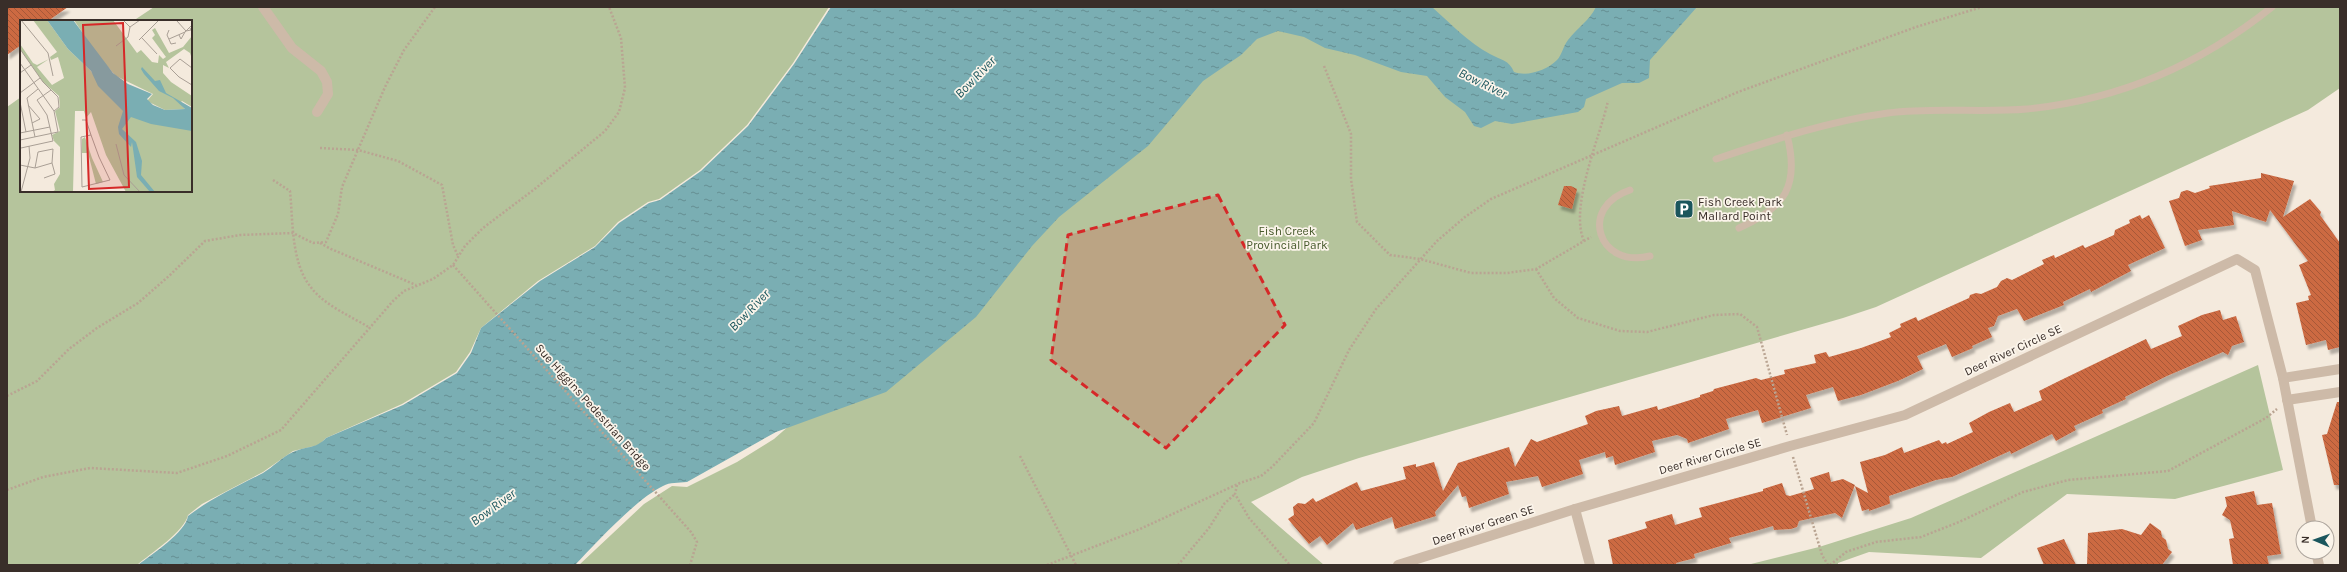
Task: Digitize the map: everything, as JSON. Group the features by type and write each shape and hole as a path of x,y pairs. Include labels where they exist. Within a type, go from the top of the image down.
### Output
{"street":[{"path":"263,7 292,48 321,71 327,82 328,94 317,112"},
{"name":"Deer River Circle SE","path":"1575,509 1790,446 1906,416 2237,259 2255,270 2283,378 2310,520"},
{"path":"2283,378 2340,369"},
{"path":"2287,400 2340,392"},
{"path":"1575,509 1590,565"},
{"name":"Deer River Green SE","path":"1398,565 1575,509"}],"lane":[{"path":"1716,159 1787,135 1823,125 1891,113 2027,109 2059,105 2112,92 2177,69 2225,42 2272,7"},
{"path":"1739,228 1766,215 1783,198 1790,185 1793,171 1792,155 1787,135"},
{"path":"1630,190 1611,199 1606,205 1599,221 1603,241 1615,253 1637,257 1650,256"}],"path":[{"path":"7,396 37,381 69,349 97,328 138,304 205,241 240,235 293,233 313,243 326,242 338,214 342,187 385,87 404,50 435,7"},
{"path":"7,490 43,477 90,468 177,473 227,456 281,430 393,301 404,291 433,279 453,265 458,256 483,228 536,188 605,131 619,112 625,88 621,38 609,7"},
{"path":"1047,565 1140,529 1237,485 1261,476 1308,431 1321,410 1357,335 1376,309 1448,230 1491,199 1704,106 1776,77 1916,27 1982,7"},
{"path":"1324,66 1351,134 1351,179 1357,222 1390,255 1420,259 1462,271 1483,274 1513,272 1536,269 1600,231"},
{"path":"1584,241 1579,229 1580,214 1593,154 1608,101"},
{"path":"320,148 358,150 398,161 442,185 453,245 458,256"},
{"path":"273,180 290,191 293,233 304,274 310,286 321,298 370,328"},
{"path":"320,242 330,249 416,286"},
{"name":"Sue Higgins Pedestrian Bridge","path":"453,265 691,532 697,542 690,565"},
{"path":"1536,269 1554,298 1578,318 1620,331 1648,332 1714,315 1740,314 1757,327 1762,342"},
{"path":"1830,565 1846,552 1876,542 1921,537 1959,522 2023,492 2060,482 2168,471 2266,418 2287,400"},
{"path":"1020,456 1076,565"},
{"path":"1178,565 1209,528 1224,504 1235,494 1237,485"},
{"path":"1235,494 1249,518 1290,565"}],"highlighted area":[{"path":"1218,195 1285,325 1166,448 1051,360 1068,235"}],"green space":[{"path":"154,7 829,7 793,63 747,125 700,170 659,199 648,202 618,222 595,246 538,281 481,328 470,352 456,372 402,404 326,438 319,445 293,451 263,472 202,504 188,515 181,528 174,535 137,565 7,565 7,107 20,98 20,192 192,192 192,20 134,20"},
{"name":"Fish Creek Provincial Park","path":"1181,7 2340,7 2340,88 2308,110 1876,307 1843,318 1359,458 1302,477 1251,502 1324,565 579,565 644,504 672,486 687,487 737,462 774,439 815,403"},
{"path":"2258,365 2283,470 2175,499 2067,494 1981,558 1869,552 1838,563 1838,565 1747,565 1819,547 1911,518"}],"water":[{"name":"Bow River","path":"831,7 1432,7 1475,44 1510,65 1514,72 1525,74 1543,70 1553,64 1560,56 1568,40 1590,16 1596,7 1697,7 1650,60 1649,78 1639,83 1622,83 1586,99 1584,107 1578,112 1512,124 1495,121 1481,128 1474,126 1465,112 1445,97 1427,76 1401,72 1355,55 1325,48 1304,37 1278,31 1257,39 1241,55 1203,81 1148,146 1059,217 1032,246 976,317 886,392 776,432 687,482 671,483 652,492 629,511 575,565 138,565 175,536 186,522 188,516 205,504 263,473 289,454 315,446 326,438 403,405 457,373 471,353 481,328 540,281 595,247 619,223 649,203 660,200 701,171 748,126 794,64"}],"building":[{"path":"7,7 68,7 49,20 20,20 20,46 7,55"},
{"path":"2261,173 2294,181 2283,217 2310,199 2321,212 2320,215 2340,243 2340,347 2328,350 2326,340 2306,345 2296,303 2309,300 2308,296 2311,295 2299,265 2308,261 2270,210 2266,222 2232,211 2234,225 2198,230 2202,240 2185,246 2169,201 2179,198 2181,192 2187,190 2195,193 2210,188 2209,186 2261,178"},
{"path":"1564,186 1571,186 1577,189 1572,209 1558,205"},
{"path":"2140,215 2142,219 2149,215 2165,248 2128,265 2131,271 2091,292 2090,289 2063,302 2064,305 2024,321 2017,309 1998,316 1994,326 1988,328 1992,337 1972,346 1973,348 1952,357 1946,344 1917,356 1923,369 1898,381 1861,395 1838,401 1833,387 1806,395 1811,408 1762,423 1758,410 1726,419 1729,429 1688,443 1687,439 1677,435 1652,441 1655,452 1615,465 1613,456 1606,458 1605,452 1579,460 1583,474 1542,487 1538,476 1506,482 1509,494 1469,508 1466,496 1462,497 1458,485 1435,512 1436,516 1395,529 1392,517 1356,530 1353,523 1327,545 1320,536 1309,544 1288,519 1294,515 1293,507 1298,503 1305,504 1313,498 1316,502 1357,482 1361,491 1406,479 1403,467 1416,464 1416,467 1434,462 1443,491 1458,463 1509,447 1515,467 1531,439 1537,442 1588,424 1585,416 1596,411 1619,406 1622,416 1657,406 1658,410 1700,397 1700,395 1713,391 1714,389 1756,378 1761,380 1785,374 1784,370 1816,363 1814,355 1826,352 1829,357 1861,348 1891,337 1889,333 1901,327 1900,324 1916,317 1918,321 1969,298 1970,295 1976,293 1981,294 1997,287 2001,281 2007,278 2012,280 2044,264 2042,260 2054,255 2055,258 2083,245 2085,248 2114,235 2115,230 2130,223 2129,220"},
{"path":"2220,310 2223,320 2236,316 2244,342 2232,346 2228,355 2223,352 2167,376 2125,397 2126,399 2102,410 2103,413 2074,426 2076,430 2056,441 2052,434 2011,454 2010,451 1952,477 1936,480 1889,496 1889,504 1869,511 1869,509 1862,511 1855,486 1868,493 1860,462 1885,455 1902,447 1904,453 1939,440 1942,444 1946,442 1947,444 1973,432 1969,423 1989,412 2010,403 2014,412 2042,400 2039,391 2146,339 2151,349 2182,336 2178,326 2202,315"},
{"path":"2337,402 2340,402 2340,485 2334,485 2322,435 2327,434"},
{"path":"1829,472 1831,482 1843,479 1855,485 1842,518 1835,513 1799,521 1797,527 1791,529 1774,530 1773,526 1729,538 1731,543 1694,554 1695,558 1676,563 1677,565 1613,565 1608,540 1647,528 1645,522 1672,514 1675,525 1702,517 1699,508 1763,491 1763,489 1782,483 1786,495 1790,496 1814,489 1810,478"},
{"path":"2254,491 2257,505 2272,503 2281,554 2267,556 2269,565 2233,565 2229,539 2234,538 2230,520 2222,515 2227,506 2225,497"},
{"path":"2150,523 2161,531 2162,537 2166,540 2168,549 2172,552 2162,565 2087,565 2088,533 2122,529 2141,535"},
{"path":"2064,539 2076,565 2044,565 2037,548"}],"place":[{"name":"Fish Creek Park Mallard Point","path":"1684,209"}]}
